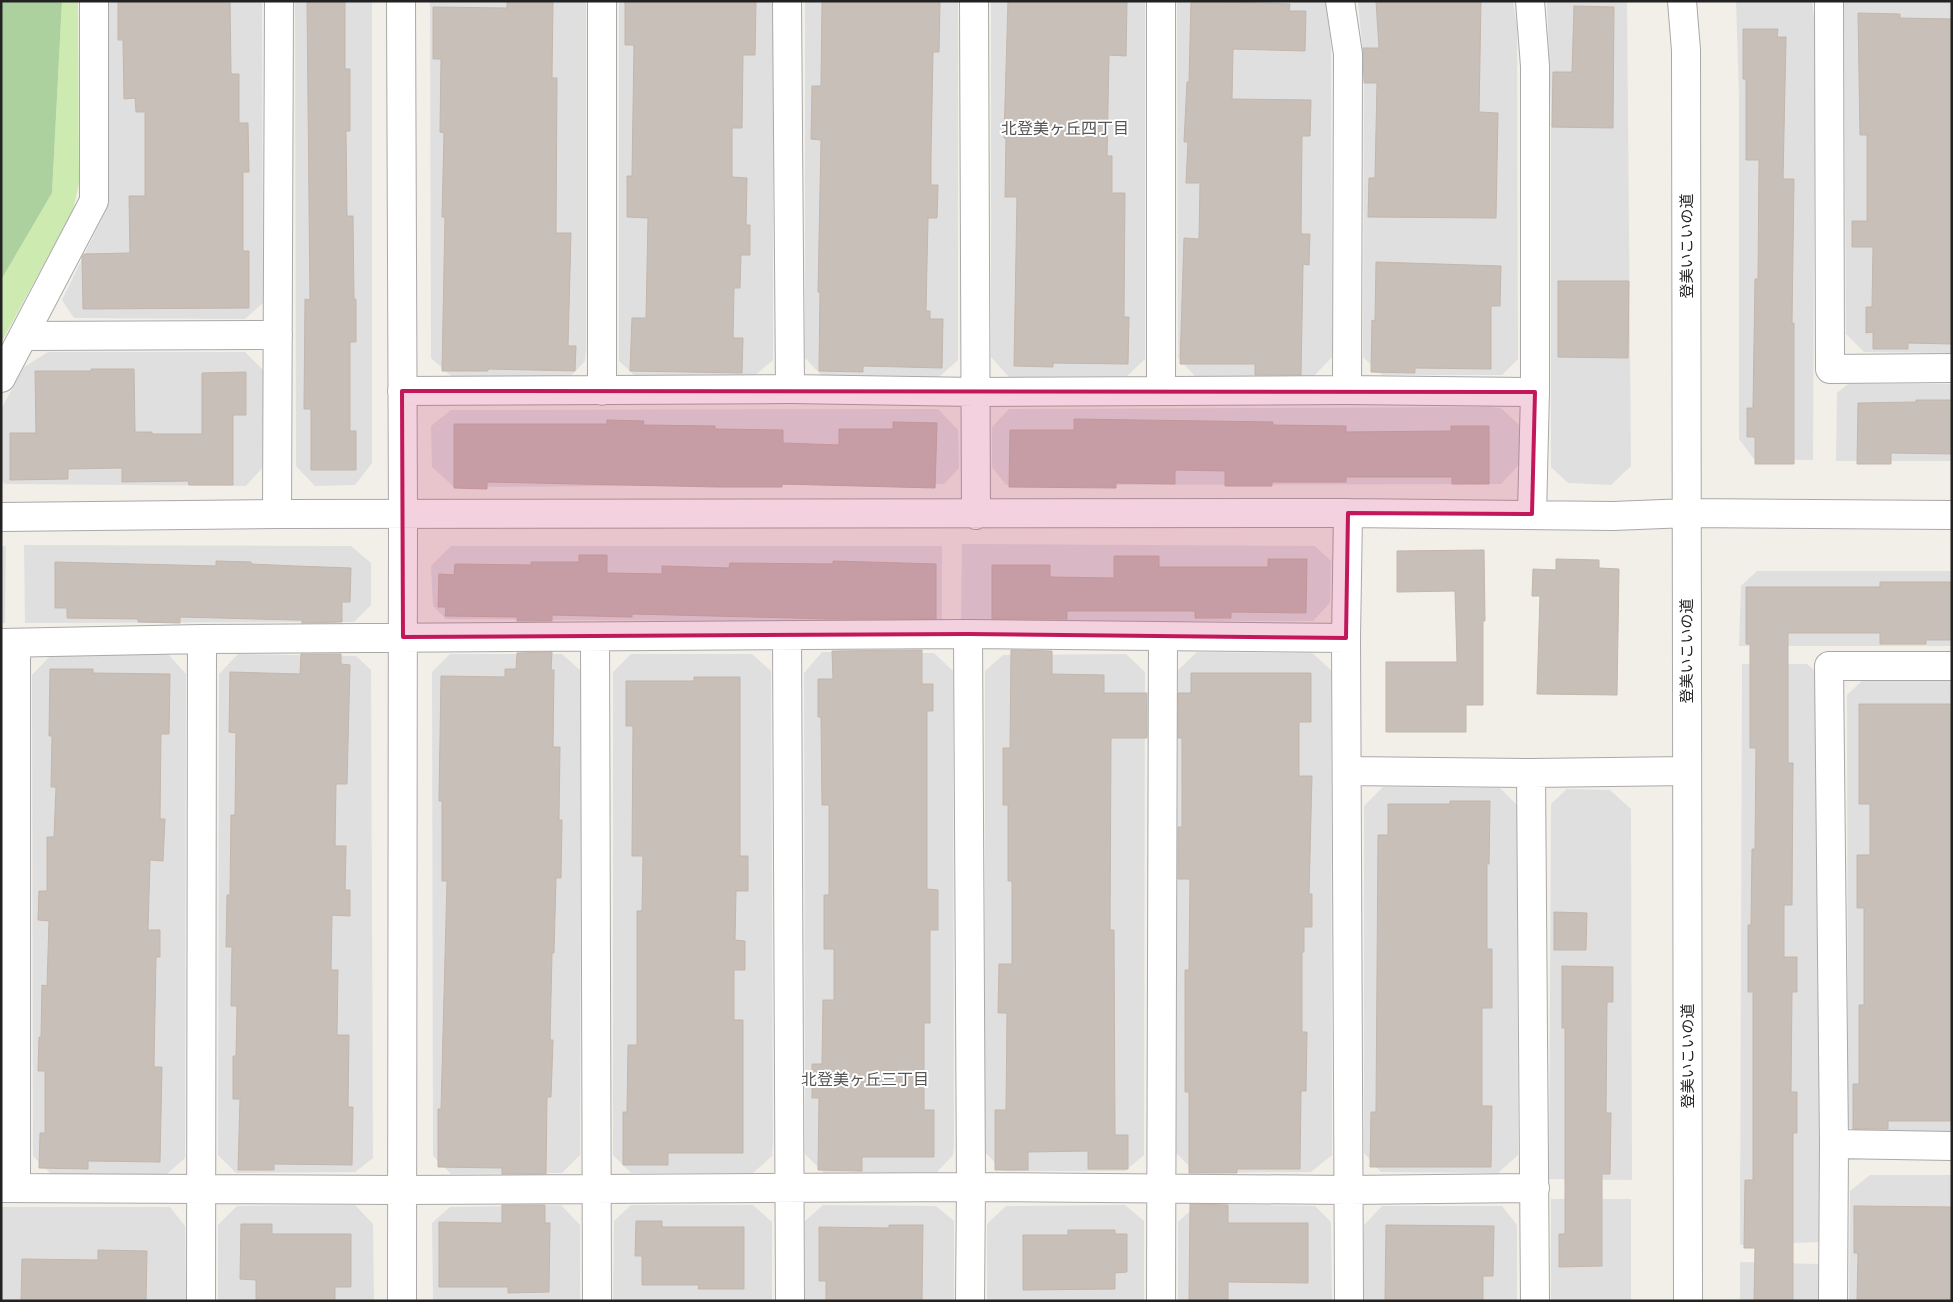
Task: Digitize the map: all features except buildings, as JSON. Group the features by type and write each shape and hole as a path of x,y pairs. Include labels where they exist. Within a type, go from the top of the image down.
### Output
{"street":[{"path":"1,378 94,201 94,1"},
{"path":"277,514 279,1"},
{"path":"401,1 403,515 402,1301"},
{"path":"602,1 602,391"},
{"path":"787,1 790,389"},
{"path":"974,1 974,392 976,515"},
{"path":"1161,1 1162,391"},
{"path":"1340,1 1348,54 1347,390"},
{"path":"1530,1 1535,66 1535,392 1532,514"},
{"name":"登美いこいの道","path":"1682,1 1686,50 1688,1301"},
{"path":"1829,1 1830,369 1952,368"},
{"path":"24,336 278,334"},
{"path":"402,391 790,389 974,392 1347,390 1535,392"},
{"path":"1,517 277,514 976,515 1348,513 1613,516 1688,513 1952,515"},
{"path":"1348,513 1346,638 1349,1301"},
{"path":"1346,638 968,634 403,637 8,643 9,1188 401,1190 597,1188 1349,1190 1535,1188"},
{"path":"968,634 970,1301"},
{"path":"787,635 790,1301"},
{"path":"596,637 597,1301"},
{"path":"1161,1301 1163,637"},
{"path":"201,1301 202,639"},
{"path":"1832,1301 1834,1144 1829,666 1952,666"},
{"path":"1347,771 1531,773 1687,771"},
{"path":"1531,773 1535,1301"},
{"path":"1834,1144 1952,1146"}],"highlighted area":[{"path":"402,391 1535,392 1532,514 1348,513 1346,638 968,634 403,637"}],"shaded area":[{"path":"108,1 262,1 263,303 245,319 74,318 62,300 108,206"},
{"path":"295,1 372,1 372,463 355,485 315,486 296,466"},
{"path":"430,1 586,1 586,350 585,361 570,377 451,376 431,358"},
{"path":"619,1 773,1 773,360 753,377 635,376 619,361"},
{"path":"805,1 958,1 958,360 939,377 823,377 805,358"},
{"path":"991,1 1145,1 1145,359 1127,376 1009,377 991,357"},
{"path":"1177,1 1326,1 1331,45 1332,357 1313,377 1195,376 1178,358"},
{"path":"1358,1 1513,1 1517,27 1518,359 1502,375 1382,375 1363,357 1364,65"},
{"path":"1547,1 1627,1 1631,466 1611,485 1568,483 1551,467 1551,115"},
{"path":"1736,1 1812,1 1815,25 1813,460 1754,459 1739,439 1739,95"},
{"path":"1844,1 1952,1 1952,353 1864,352 1846,334"},
{"path":"48,352 245,352 264,371 262,468 246,486 5,484 1,480 1,409 24,367"},
{"path":"1848,384 1952,384 1952,461 1836,461 1837,393"},
{"path":"1501,408 1520,426 1519,465 1501,484 1006,485 992,467 992,427 1009,409"},
{"path":"938,409 958,430 959,468 944,484 454,487 432,467 431,426 451,410"},
{"path":"962,544 1315,546 1331,561 1330,603 1313,621 961,622"},
{"path":"24,545 351,546 371,563 371,605 354,622 25,623"},
{"path":"1,546 6,546 5,623 1,623"},
{"path":"451,546 942,546 942,622 446,619 433,606 431,566"},
{"path":"1757,571 1952,571 1952,646 1739,646 1741,586"},
{"path":"822,652 934,653 953,671 954,1144 953,1155 937,1172 824,1173 805,1154 804,673"},
{"path":"1197,652 1312,653 1331,670 1332,1155 1311,1172 1196,1173 1176,1153 1178,670"},
{"path":"168,654 186,674 185,1158 167,1174 51,1174 33,1156 32,675 50,656"},
{"path":"238,654 356,656 371,670 373,1158 355,1172 236,1173 218,1155 219,674"},
{"path":"450,654 562,654 581,671 580,1155 562,1173 451,1174 433,1156 432,672"},
{"path":"631,654 752,654 771,671 773,1142 772,1156 753,1173 631,1173 613,1155 613,672"},
{"path":"1126,654 1145,672 1144,1155 1125,1171 1003,1171 985,1152 985,671 1003,655"},
{"path":"1742,664 1807,664 1813,669 1818,678 1820,1242 1740,1245"},
{"path":"1952,677 1952,1144 1865,1144 1848,1126 1847,695 1865,678"},
{"path":"1383,787 1500,788 1517,805 1518,1155 1498,1173 1381,1172 1364,1153 1364,806"},
{"path":"1567,789 1610,790 1631,809 1632,1180 1549,1179 1551,804"},
{"path":"1870,1175 1952,1175 1952,1301 1849,1301 1850,1191"},
{"path":"1551,1199 1631,1199 1631,1301 1551,1301"},
{"path":"1198,1204 1315,1206 1331,1222 1332,1301 1178,1301 1178,1222"},
{"path":"355,1205 373,1224 374,1301 218,1301 218,1225 237,1206"},
{"path":"561,1205 580,1225 580,1301 433,1301 432,1223 450,1207"},
{"path":"631,1205 753,1205 772,1222 772,1301 613,1301 614,1221"},
{"path":"823,1205 936,1206 954,1221 954,1301 805,1301 805,1221"},
{"path":"1125,1205 1144,1221 1144,1301 987,1301 987,1224 1006,1206"},
{"path":"1382,1206 1502,1206 1517,1225 1517,1301 1364,1301 1364,1225"},
{"path":"1,1207 170,1207 185,1226 186,1301 1,1301"},
{"path":"1740,1262 1819,1264 1819,1301 1740,1301"}],"green space":[{"path":"1,1 62,1 52,193 1,280"},
{"path":"62,1 78,1 79,184 73,210 1,343 1,280 52,193"}],"district":[{"name":"北登美ヶ丘四丁目","path":"1065,128"},
{"name":"北登美ヶ丘三丁目","path":"865,1079"}]}
